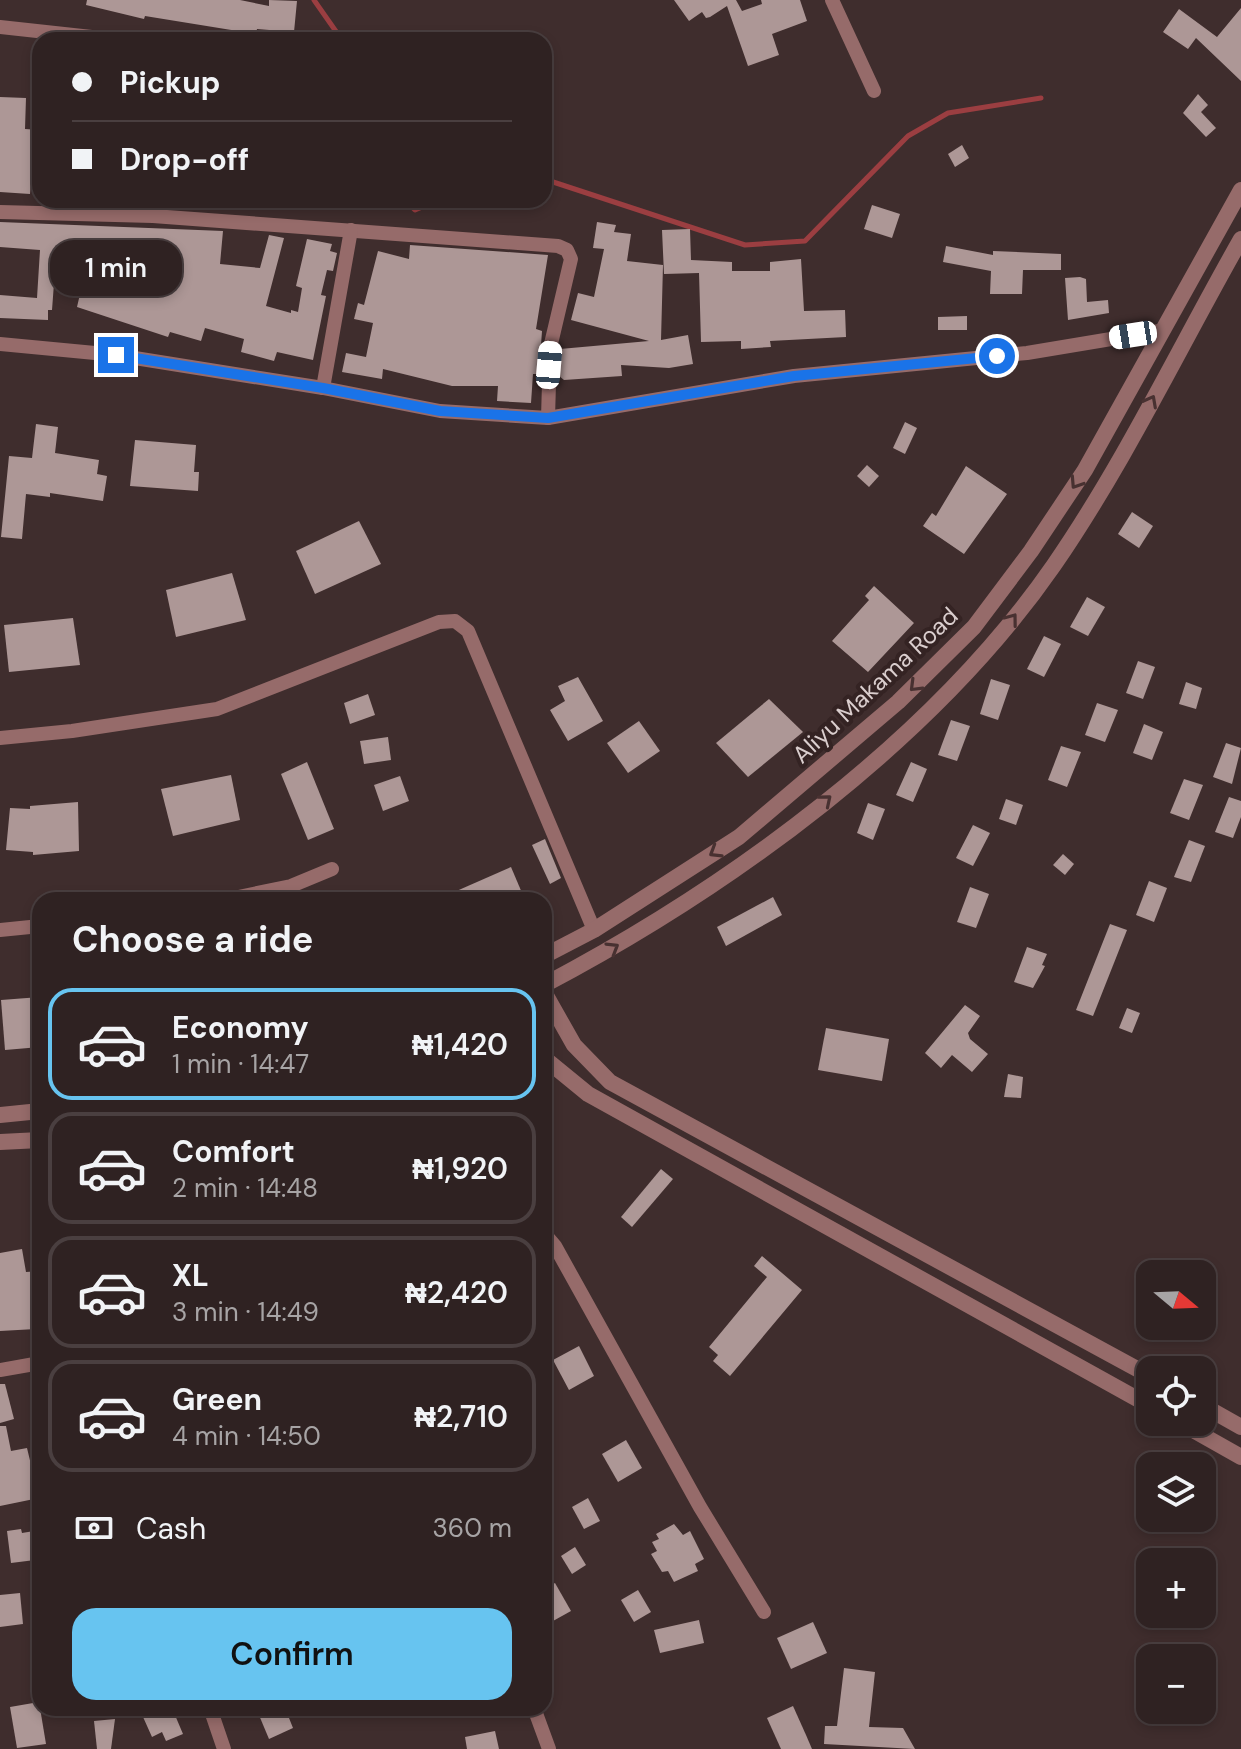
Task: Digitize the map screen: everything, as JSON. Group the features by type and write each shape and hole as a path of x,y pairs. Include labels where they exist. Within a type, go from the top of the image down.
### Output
{"street":[{"path":"832,0 874,91"},
{"path":"0,27 46,32"},
{"name":"Aliyu Makama Road","path":"552,952 594,930 739,837 898,702 974,627 1031,551 1085,470 1159,331 1241,190"},
{"path":"0,212 153,216 567,250 571,259 550,348 548,418"},
{"path":"323,388 351,230"},
{"path":"552,981 607,952 754,859 916,721 993,644 1053,567 1108,483 1241,239"},
{"path":"0,344 116,355 323,388 440,411 548,418 794,376 1027,353 1159,331"},
{"path":"0,738 217,709 439,622 455,621 468,631 594,930"},
{"path":"262,892 291,886 332,869"},
{"path":"0,930 32,927"},
{"path":"552,1006 574,1045 610,1082 1136,1368"},
{"path":"552,1064 601,1102 1136,1398"},
{"path":"0,1115 32,1112"},
{"path":"0,1142 32,1140"},
{"path":"552,1242 700,1507 764,1612"},
{"path":"0,1370 32,1364"},
{"path":"1216,1413 1241,1427"},
{"path":"1204,1436 1241,1457"},
{"path":"213,1716 224,1749"},
{"path":"537,1716 549,1749"}],"building":[{"path":"87,0 240,0 269,6 269,0 297,1 294,32 257,29 256,32 244,32 145,16 144,19 86,5"},
{"path":"674,0 736,0 742,11 762,4 761,0 800,0 807,21 772,34 779,55 748,66 727,6 710,17 706,18 702,12 689,21"},
{"path":"1241,8 1241,81 1196,38 1188,49 1163,32 1179,9 1217,37"},
{"path":"1198,94 1208,105 1201,112 1216,128 1206,137 1183,113"},
{"path":"0,97 26,98 25,129 32,129 30,194 0,192"},
{"path":"962,145 969,158 955,167 948,154"},
{"path":"872,205 900,214 892,238 864,229"},
{"path":"0,222 223,231 220,264 260,268 269,235 284,238 266,306 291,313 291,310 298,312 302,288 296,286 307,239 332,244 330,251 337,253 333,271 327,270 321,295 326,296 313,360 277,352 274,361 241,352 244,339 205,328 201,341 170,332 168,337 77,307 86,268 55,270 52,310 48,310 48,320 0,318 0,295 37,298 40,250 0,247"},
{"path":"597,222 616,225 614,232 631,234 627,261 663,265 661,340 688,335 693,364 669,368 621,365 622,376 564,380 559,376 560,349 649,341 571,320 578,293 594,297 604,249 593,248"},
{"path":"690,229 691,260 732,262 732,271 770,271 770,262 801,259 804,311 845,310 846,337 770,341 771,347 741,349 741,341 701,342 699,273 664,274 662,230"},
{"path":"410,245 548,255 536,329 542,331 539,374 533,374 531,403 497,401 498,386 452,386 383,369 382,379 342,372 346,353 366,357 373,323 354,319 358,303 364,305 378,251 409,259"},
{"path":"946,246 993,255 993,251 1061,254 1061,270 1023,270 1022,294 990,294 991,271 943,262"},
{"path":"1065,278 1086,279 1087,302 1108,300 1109,313 1068,320"},
{"path":"967,316 967,330 938,330 938,317"},
{"path":"905,422 917,428 905,454 893,448"},
{"path":"36,424 58,427 55,453 99,460 97,474 107,476 103,501 50,493 50,497 26,494 22,539 1,537 9,456 32,458"},
{"path":"135,440 196,445 194,472 199,472 198,491 130,486"},
{"path":"867,465 879,476 869,487 857,476"},
{"path":"966,466 1007,494 964,554 923,526 932,513 936,516"},
{"path":"1132,512 1153,526 1139,548 1118,534"},
{"path":"359,521 381,564 315,594 296,551"},
{"path":"232,573 246,620 176,637 166,590"},
{"path":"874,586 914,623 868,672 832,641 869,600 865,596"},
{"path":"1087,597 1105,607 1088,636 1070,627"},
{"path":"73,618 80,665 9,672 4,625"},
{"path":"1044,636 1061,644 1044,677 1027,669"},
{"path":"1138,661 1155,667 1143,699 1126,693"},
{"path":"578,677 603,721 568,741 550,710 565,701 558,686"},
{"path":"991,679 1010,685 998,720 980,714"},
{"path":"1186,682 1202,688 1196,709 1179,704"},
{"path":"368,694 375,715 350,724 344,703"},
{"path":"769,699 803,732 748,777 716,743"},
{"path":"1097,703 1118,710 1105,742 1085,735"},
{"path":"951,720 970,726 957,761 938,755"},
{"path":"639,721 660,751 628,773 607,743"},
{"path":"1144,724 1163,732 1152,760 1133,753"},
{"path":"388,737 391,760 364,764 360,741"},
{"path":"1226,743 1241,748 1232,784 1213,777"},
{"path":"1061,746 1081,752 1067,787 1048,780"},
{"path":"307,762 334,829 308,840 281,774"},
{"path":"911,762 927,769 913,802 896,795"},
{"path":"231,775 240,820 173,836 161,789"},
{"path":"400,776 409,801 383,811 374,785"},
{"path":"1184,779 1203,785 1189,820 1170,813"},
{"path":"1229,797 1241,801 1241,817 1233,838 1215,832"},
{"path":"1006,799 1023,805 1016,825 999,819"},
{"path":"78,802 79,851 33,855 33,852 6,850 10,808 30,809 30,806"},
{"path":"868,803 885,809 873,840 857,833"},
{"path":"973,825 990,833 973,866 956,858"},
{"path":"545,839 561,878 550,884 532,845"},
{"path":"1189,840 1205,846 1191,882 1174,877"},
{"path":"1063,854 1074,864 1065,875 1053,865"},
{"path":"511,867 522,892 454,892"},
{"path":"1149,881 1167,888 1154,922 1136,915"},
{"path":"970,887 989,894 976,928 957,922"},
{"path":"773,897 782,915 726,946 717,927"},
{"path":"1110,924 1127,930 1093,1016 1076,1010"},
{"path":"1027,947 1047,954 1042,965 1045,966 1033,988 1014,982"},
{"path":"32,998 32,1048 5,1050 1,1000"},
{"path":"965,1005 980,1016 968,1033 970,1039 988,1054 972,1072 952,1055 941,1068 925,1053"},
{"path":"1127,1008 1140,1013 1132,1033 1119,1028"},
{"path":"826,1028 889,1039 882,1081 818,1070"},
{"path":"1008,1074 1023,1077 1021,1098 1004,1097"},
{"path":"661,1169 673,1179 632,1227 621,1217"},
{"path":"22,1249 26,1272 32,1272 32,1329 0,1331 0,1253"},
{"path":"762,1256 802,1290 730,1376 713,1361 718,1355 709,1347 767,1277 754,1266"},
{"path":"579,1346 594,1376 569,1390 553,1360"},
{"path":"0,1384 5,1384 14,1419 0,1423"},
{"path":"0,1426 6,1426 11,1451 27,1448 32,1469 32,1499 0,1506"},
{"path":"626,1440 642,1468 618,1482 602,1454"},
{"path":"588,1498 600,1521 584,1529 572,1507"},
{"path":"674,1524 683,1535 690,1531 704,1559 695,1564 698,1571 674,1582 668,1571 662,1572 651,1554 657,1551 652,1542 659,1539 656,1534"},
{"path":"7,1531 32,1531 32,1560 11,1563"},
{"path":"575,1547 586,1565 572,1574 561,1556"},
{"path":"555,1583 571,1611 552,1622 552,1585"},
{"path":"638,1590 651,1612 634,1622 621,1600"},
{"path":"20,1593 23,1624 0,1627 0,1595"},
{"path":"699,1620 704,1643 660,1653 654,1630"},
{"path":"813,1622 827,1653 791,1669 777,1638"},
{"path":"844,1668 875,1672 869,1727 903,1728 915,1749 824,1744 825,1726 837,1726"},
{"path":"32,1703 32,1716 41,1716 46,1744 17,1748 10,1707"},
{"path":"793,1706 812,1749 781,1749 767,1718"},
{"path":"143,1716 175,1716 183,1734 166,1741 162,1732 152,1737"},
{"path":"259,1716 288,1716 293,1728 269,1739"},
{"path":"115,1719 111,1749 97,1749 94,1721"},
{"path":"495,1731 499,1749 467,1749 465,1737"}],"waterway":[{"path":"314,0 336,32"},
{"path":"552,182 745,245 805,241 908,136 948,113 1041,98"},
{"path":"413,208 420,208"}],"route":[{"path":"116,355 323,388 440,411 548,418 794,376 997,356"}]}
